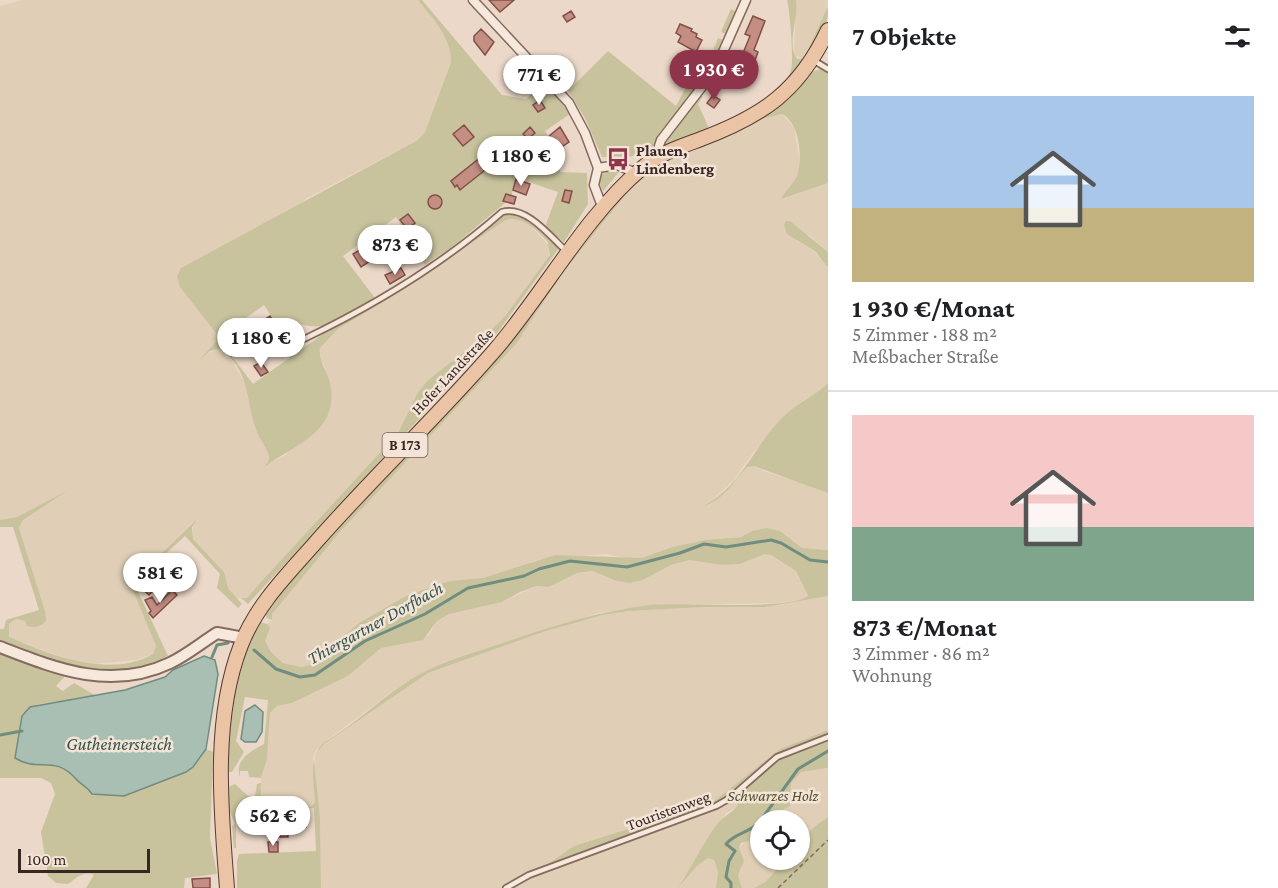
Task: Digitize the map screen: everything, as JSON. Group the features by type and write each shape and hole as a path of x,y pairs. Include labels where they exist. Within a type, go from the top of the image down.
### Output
{"main road":[{"name":"Hofer Landstraße","path":"227,888 221,780 230,685 244,638 254,618 278,584 493,352 568,253 636,173 661,154 753,118 786,93 813,60 828,30"}],"street":[{"path":"473,0 569,103 585,133 597,168 594,185 604,209"},
{"path":"661,154 659,146 661,140 715,70 746,0"},
{"path":"597,168 617,165 636,173"},
{"path":"0,647 63,671 94,677 114,677 155,669 182,656 217,633 244,638"}],"lane":[{"path":"813,60 828,69"},
{"path":"304,339 384,297 445,257 502,212 509,210 525,214 568,253"},
{"name":"Touristenweg","path":"506,888 529,875 716,806 730,798 777,757 828,737"}],"path":[{"path":"778,888 828,840"}],"shaded area":[{"path":"22,0 418,0 448,39 451,61 425,132 418,140 305,199 210,324 216,333 216,342 205,354 219,349 233,362 247,387 257,431 269,455 268,464 287,454 326,369 321,361 320,348 338,329 383,302 506,220 520,220 530,225 551,248 547,262 506,315 487,334 428,380 418,392 398,433 247,598 237,598 228,588 224,572 193,539 193,522 133,581 156,646 153,654 136,660 92,664 75,661 9,638 7,634 9,624 16,619 25,621 45,611 19,528 22,520 55,499 17,517 0,520 0,6"},
{"path":"796,0 828,0 824,19 802,59 794,55"},
{"path":"782,114 794,128 800,163 797,177 781,199 828,183 828,252 808,234 796,240 816,253 828,268 828,383 815,396 798,406 753,453 733,481 710,502 735,482 747,466 754,466 806,484 828,493 828,550 802,548 780,531 752,531 741,537 705,540 672,547 642,558 629,559 607,554 536,560 483,578 449,581 359,624 312,664 301,667 283,663 271,652 265,641 270,628 267,624 272,620 272,614 283,599 384,483 516,344 563,272 631,188 660,165 681,154 723,139 761,119"},
{"path":"765,554 771,555 796,571 808,597 803,600 777,603 651,605 598,613 428,670 396,689 323,743 316,750 313,758 314,766 316,753 324,744 428,673 546,631 603,615 629,611 765,607 828,596 828,730 780,749 713,802 574,846 548,864 516,878 501,888 321,888 320,817 315,802 311,807 271,809 261,803 261,778 267,759 270,713 277,706 292,703 348,676 381,648 401,642 415,642 429,635 437,621 449,614 502,602 537,586 549,587 577,573 593,571 614,580 643,580 671,565 689,560 722,565 740,564"},
{"path":"828,768 828,817 810,831 810,810 782,810 791,801 791,783 801,772"},
{"path":"733,800 738,805 726,813 679,887 696,867 708,858 714,860 718,872 716,888 510,888 530,877"},
{"path":"750,839 750,870 776,870 765,882 754,888 742,888 739,884 738,876 742,870 739,848 746,840"}],"green space":[{"path":"418,0 422,0 502,95 526,99 546,82 570,114 545,131 560,157 560,172 587,173 588,204 564,242 545,227 558,192 517,178 509,203 505,203 452,247 425,265 396,217 343,256 375,298 392,287 380,298 330,324 311,326 294,322 286,328 297,340 298,346 294,350 264,305 218,338 253,384 323,334 382,301 505,214 512,213 527,219 542,230 559,248 492,340 248,604 241,598 247,598 398,433 418,392 428,380 487,334 506,315 550,255 548,242 534,229 518,220 506,220 383,302 338,329 320,348 321,359 331,388 331,404 327,417 309,438 262,469 269,457 253,421 242,375 229,356 219,349 210,351 199,360 216,342 216,333 180,287 177,276 181,268 418,140 425,132 451,62 445,36"},
{"path":"787,0 796,0 793,46 797,59 802,59 806,54 828,6 828,17 823,30 795,75 758,109 666,146 664,145 699,95 703,96 698,104 709,128 756,105 787,79 791,70 792,56"},
{"path":"731,9 736,12 729,35 721,32"},
{"path":"718,38 726,41 713,69 659,133 651,150 629,157 602,157 585,118 568,91 608,51 676,106 692,76 713,51"},
{"path":"821,69 828,73 828,183 781,199 797,176 800,160 793,125 782,114 761,119 723,139 681,154 661,165 631,188 563,272 516,344 341,531 272,614 272,620 267,618 265,613 275,597 616,201 652,165 721,137 808,73"},
{"path":"611,170 619,172 603,191 599,181 601,175"},
{"path":"786,221 790,221 828,252 828,268 816,252 787,234 784,225"},
{"path":"828,383 828,493 754,466 747,467 722,495 716,500 703,506 716,499 737,478 783,417"},
{"path":"67,491 23,520 19,528 45,611 46,621 39,626 32,627 27,626 25,621 16,619 9,624 9,637 43,651 80,662 118,664 136,661 153,654 156,646 132,588 133,581 196,520 192,527 193,539 224,572 228,588 242,604 238,608 217,588 220,574 185,536 134,583 168,656 144,665 102,671 64,665 0,642 0,629 4,629 6,620 39,610 13,527 0,527 0,520 17,517"},
{"path":"767,528 780,531 802,548 828,550 828,596 765,607 629,611 603,615 546,631 428,673 324,744 317,752 323,743 337,735 400,686 428,670 544,629 578,619 650,605 757,605 797,601 808,596 796,571 771,555 765,554 740,564 722,565 689,560 671,565 643,580 629,583 614,580 593,571 577,573 549,587 537,586 502,602 449,614 437,621 423,640 381,648 348,676 292,703 277,706 270,713 267,759 261,778 249,777 248,771 240,771 240,777 239,766 242,761 249,753 264,744 268,700 245,697 236,741 244,752 232,772 228,772 236,691 245,656 260,622 267,624 270,628 265,641 271,652 283,663 301,667 312,664 359,623 406,596 449,581 483,578 555,555 642,558 672,547 705,540 741,537 752,531"},
{"path":"0,651 65,676 56,686 63,691 74,683 98,697 39,704 22,716 15,758 40,765 56,764 71,772 78,781 87,786 124,796 186,772 206,749 213,752 210,838 217,874 185,878 184,888 86,888 94,875 83,874 68,884 56,883 48,876 41,832 55,794 51,783 41,778 0,778"},
{"path":"828,730 828,735 781,753 733,793 714,805 534,871 501,888 516,878 548,864 574,846 713,802 780,749"},
{"name":"Schwarzes Holz","path":"828,738 828,768 801,772 791,783 790,806 782,810 750,810 750,841 741,843 739,848 744,861 738,876 742,888 716,888 718,872 714,860 708,858 696,867 678,888 718,824 738,805 733,800 518,883 529,876 720,805 784,755"},
{"path":"314,761 320,817 321,888 237,888 239,854 316,851 314,808 294,809 311,807 315,802"},
{"path":"261,783 264,803 268,808 275,810 236,812 236,848 234,848 232,826 235,824 228,807 228,787 235,784 248,796 255,796 257,784"},
{"name":"Schwarzes Holz","path":"828,817 828,888 754,888 765,882 776,870 810,870 810,831"}],"water":[{"name":"Gutheinersteich","path":"204,656 215,660 218,674 206,749 193,767 186,772 124,796 92,794 61,767 32,764 15,758 22,716 30,707 125,690 165,677 173,670"},
{"path":"255,705 263,712 262,732 256,742 245,742 241,739 245,711"}],"building":[{"path":"489,0 514,0 500,12"},
{"path":"571,11 575,17 567,22 563,16"},
{"path":"753,16 765,21 754,50 758,52 754,63 741,58 750,36 745,34"},
{"path":"680,24 692,29 691,31 697,34 696,37 702,40 696,52 678,42 681,36 676,33"},
{"path":"481,29 494,42 485,55 474,41 474,36"},
{"path":"713,95 720,100 714,108 707,103"},
{"path":"540,100 545,108 538,112 533,105"},
{"path":"464,125 474,137 463,146 453,134"},
{"path":"530,127 535,133 528,139 523,134"},
{"path":"560,127 569,142 563,146 555,139 546,147 542,142"},
{"path":"527,148 534,151 531,161 523,159"},
{"path":"491,149 499,159 460,190 457,185 455,187 451,181"},
{"path":"516,179 530,184 526,195 513,190"},
{"path":"565,190 572,191 569,203 562,201"},
{"path":"506,194 516,197 514,204 503,201"},
{"path":"432,195 438,195 442,202 438,209 432,209 428,205 428,199"},
{"path":"408,214 415,223 407,229 400,220"},
{"path":"384,230 393,246 361,267 353,254 373,242 370,238"},
{"path":"401,268 405,275 390,284 385,275"},
{"path":"270,316 274,322 267,327 268,335 252,345 246,336 242,338 238,331 248,325 251,328"},
{"path":"261,362 268,372 261,376 254,366"},
{"path":"176,554 186,565 175,573 166,564"},
{"path":"149,577 158,585 149,595 140,587"},
{"path":"172,590 177,595 153,618 145,600 152,597 157,605"},
{"path":"306,819 306,827 287,828 288,837 275,837 274,820"},
{"path":"268,842 278,842 278,852 269,852"},
{"path":"210,878 210,888 193,888 192,879"}],"waterway":[{"name":"Thiergartner Dorfbach","path":"254,650 276,669 300,677 315,675 365,641 425,614 468,588 524,576 539,569 570,561 627,567 704,544 726,547 771,540 781,543 810,560 828,562"},
{"name":"Thiergartner Dorfbach","path":"212,657 217,645 228,643"},
{"name":"Thiergartner Dorfbach","path":"0,735 22,731"},
{"path":"768,810 798,769 828,751"},
{"path":"731,888 731,883 726,877 729,861 735,851 726,844 750,829"}],"place":[{"name":"Plauen, Lindenberg","path":"618,159"}]}
